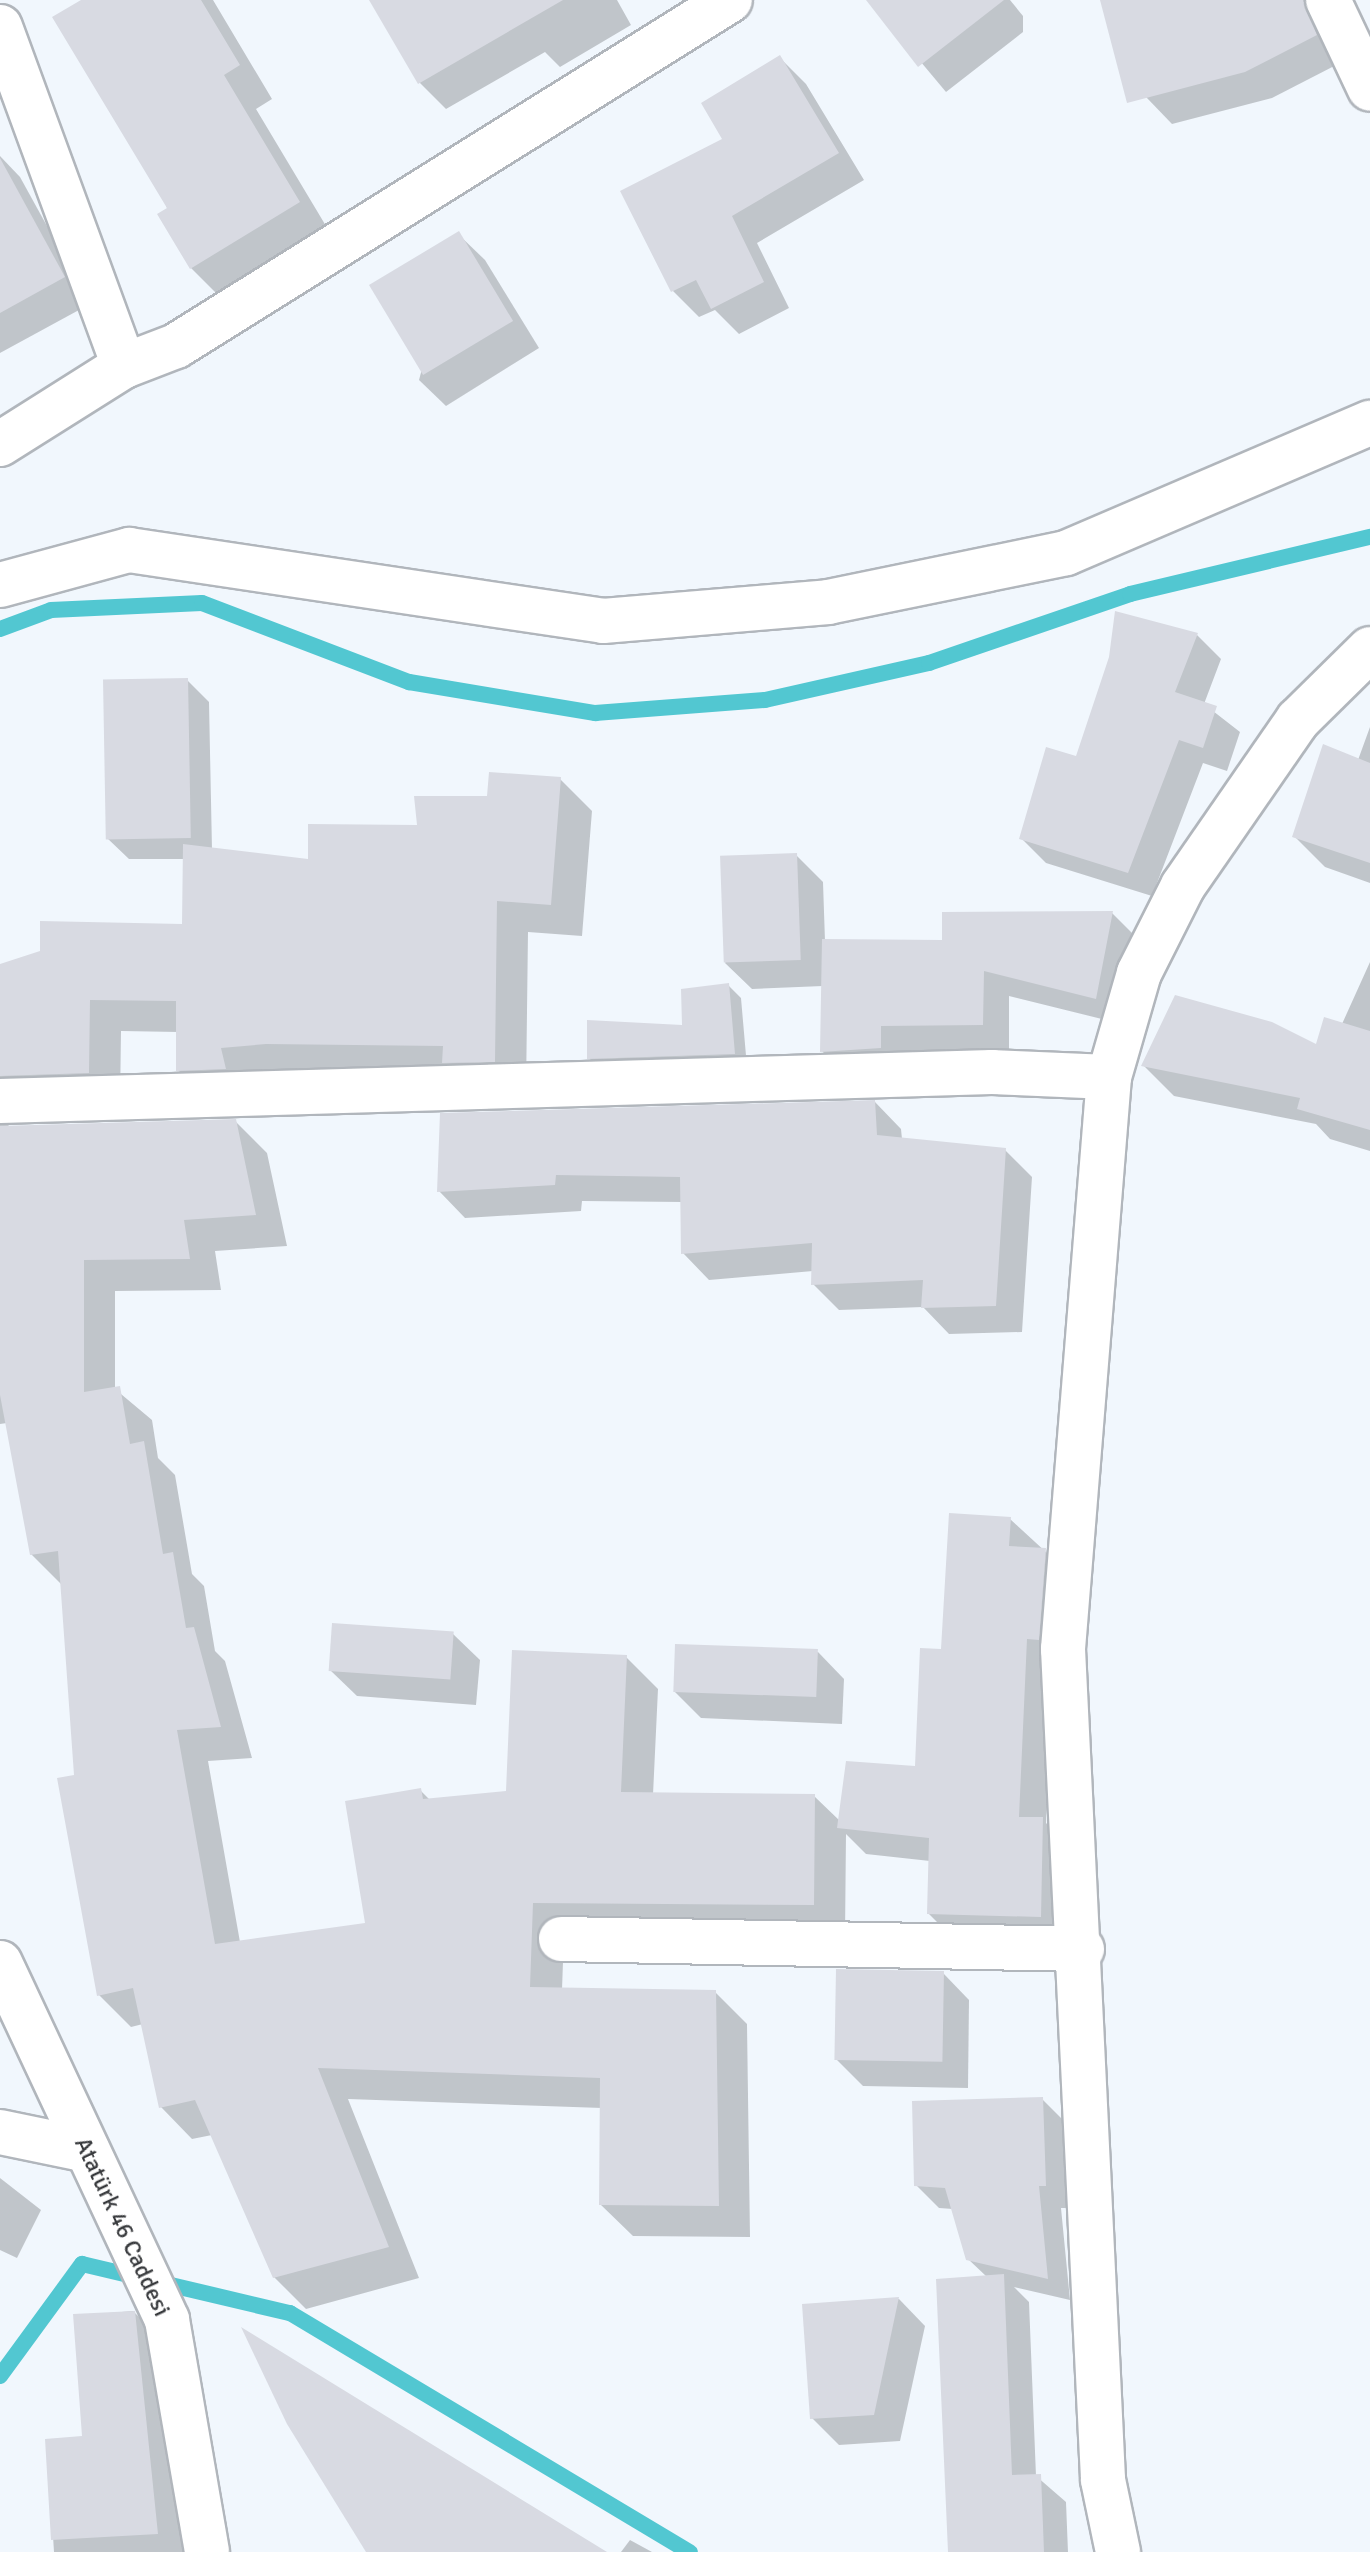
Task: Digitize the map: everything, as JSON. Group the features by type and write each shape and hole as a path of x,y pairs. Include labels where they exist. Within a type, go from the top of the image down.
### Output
{"street":[{"path":"0,444 124,366 189,338 730,0"},
{"path":"1328,0 1363,42 1370,89"},
{"path":"0,27 124,366"},
{"path":"0,585 129,550 603,621 828,602 1066,553 1370,423"},
{"path":"1118,2552 1103,2480 1077,1993 1082,1949 1063,1649 1109,1077 1139,973 1183,886 1298,720 1370,649"},
{"path":"0,1101 992,1072 1109,1077"},
{"path":"561,1939 1082,1949"},
{"name":"Atatürk 46 Caddesi","path":"0,1963 162,2307 207,2552"},
{"path":"0,2132 87,2150"}],"building":[{"path":"81,0 201,0 240,65 224,75 300,202 190,269 157,214 167,208 52,17"},
{"path":"369,0 563,0 418,84"},
{"path":"866,0 1004,0 918,67"},
{"path":"1100,0 1303,0 1317,35 1245,72 1127,103"},
{"path":"780,55 839,153 732,216 764,282 711,309 696,280 671,292 620,191 722,139 701,103"},
{"path":"0,158 65,277 0,313"},
{"path":"459,231 513,321 423,375 369,285"},
{"path":"1115,611 1198,633 1175,692 1217,706 1203,748 1179,740 1128,873 1019,839 1046,747 1076,756 1109,657"},
{"path":"188,678 191,838 106,839 103,679"},
{"path":"1323,744 1370,763 1370,863 1292,837"},
{"path":"489,772 561,777 551,905 497,901 495,1062 442,1063 443,1046 266,1044 221,1048 226,1069 176,1071 176,1001 90,1000 89,1073 0,1076 0,964 40,951 40,921 182,924 183,844 308,859 308,824 417,825 414,796 487,796"},
{"path":"797,853 801,960 724,963 720,856"},
{"path":"1113,911 1096,999 984,971 983,1025 881,1026 881,1048 820,1052 822,939 942,940 942,912"},
{"path":"729,983 735,1054 587,1059 587,1020 682,1025 681,989"},
{"path":"1175,995 1272,1022 1316,1044 1324,1017 1370,1031 1370,1130 1297,1109 1300,1098 1141,1066"},
{"path":"875,1100 877,1135 1006,1148 996,1306 921,1308 923,1280 811,1285 812,1243 681,1254 680,1177 556,1175 555,1185 437,1192 440,1113"},
{"path":"236,1119 256,1215 184,1220 190,1259 84,1260 84,1392 120,1386 130,1444 144,1441 163,1554 173,1552 186,1628 194,1627 221,1727 177,1730 215,1944 365,1923 345,1801 421,1788 423,1799 506,1791 512,1650 627,1655 621,1792 815,1794 814,1905 533,1903 530,1987 716,1990 719,2206 599,2205 600,2078 318,2068 389,2247 273,2278 195,2100 159,2108 133,1988 97,1996 57,1778 74,1775 58,1551 30,1555 0,1395 0,1126"},
{"path":"949,1513 1011,1517 1009,1546 1046,1548 1039,1640 1027,1639 1019,1817 1043,1817 1041,1917 927,1914 929,1838 837,1828 846,1761 915,1766 920,1648 941,1649"},
{"path":"332,1623 454,1632 450,1679 329,1671"},
{"path":"675,1644 818,1649 816,1697 673,1692"},
{"path":"836,1969 944,1971 942,2062 834,2060"},
{"path":"1043,2097 1046,2186 1039,2186 1048,2279 966,2260 945,2188 914,2186 912,2101"},
{"path":"1004,2274 1012,2475 1041,2474 1044,2552 948,2552 936,2279"},
{"path":"899,2297 874,2415 810,2419 802,2304"},
{"path":"135,2311 158,2534 51,2540 45,2439 82,2436 73,2314"},
{"path":"241,2327 607,2552 366,2552 287,2424"}],"waterway":[{"path":"0,629 51,610 202,603 409,682 595,713 765,700 929,663 1130,594 1370,537"},
{"path":"0,2376 82,2264 290,2313 690,2552"}]}
